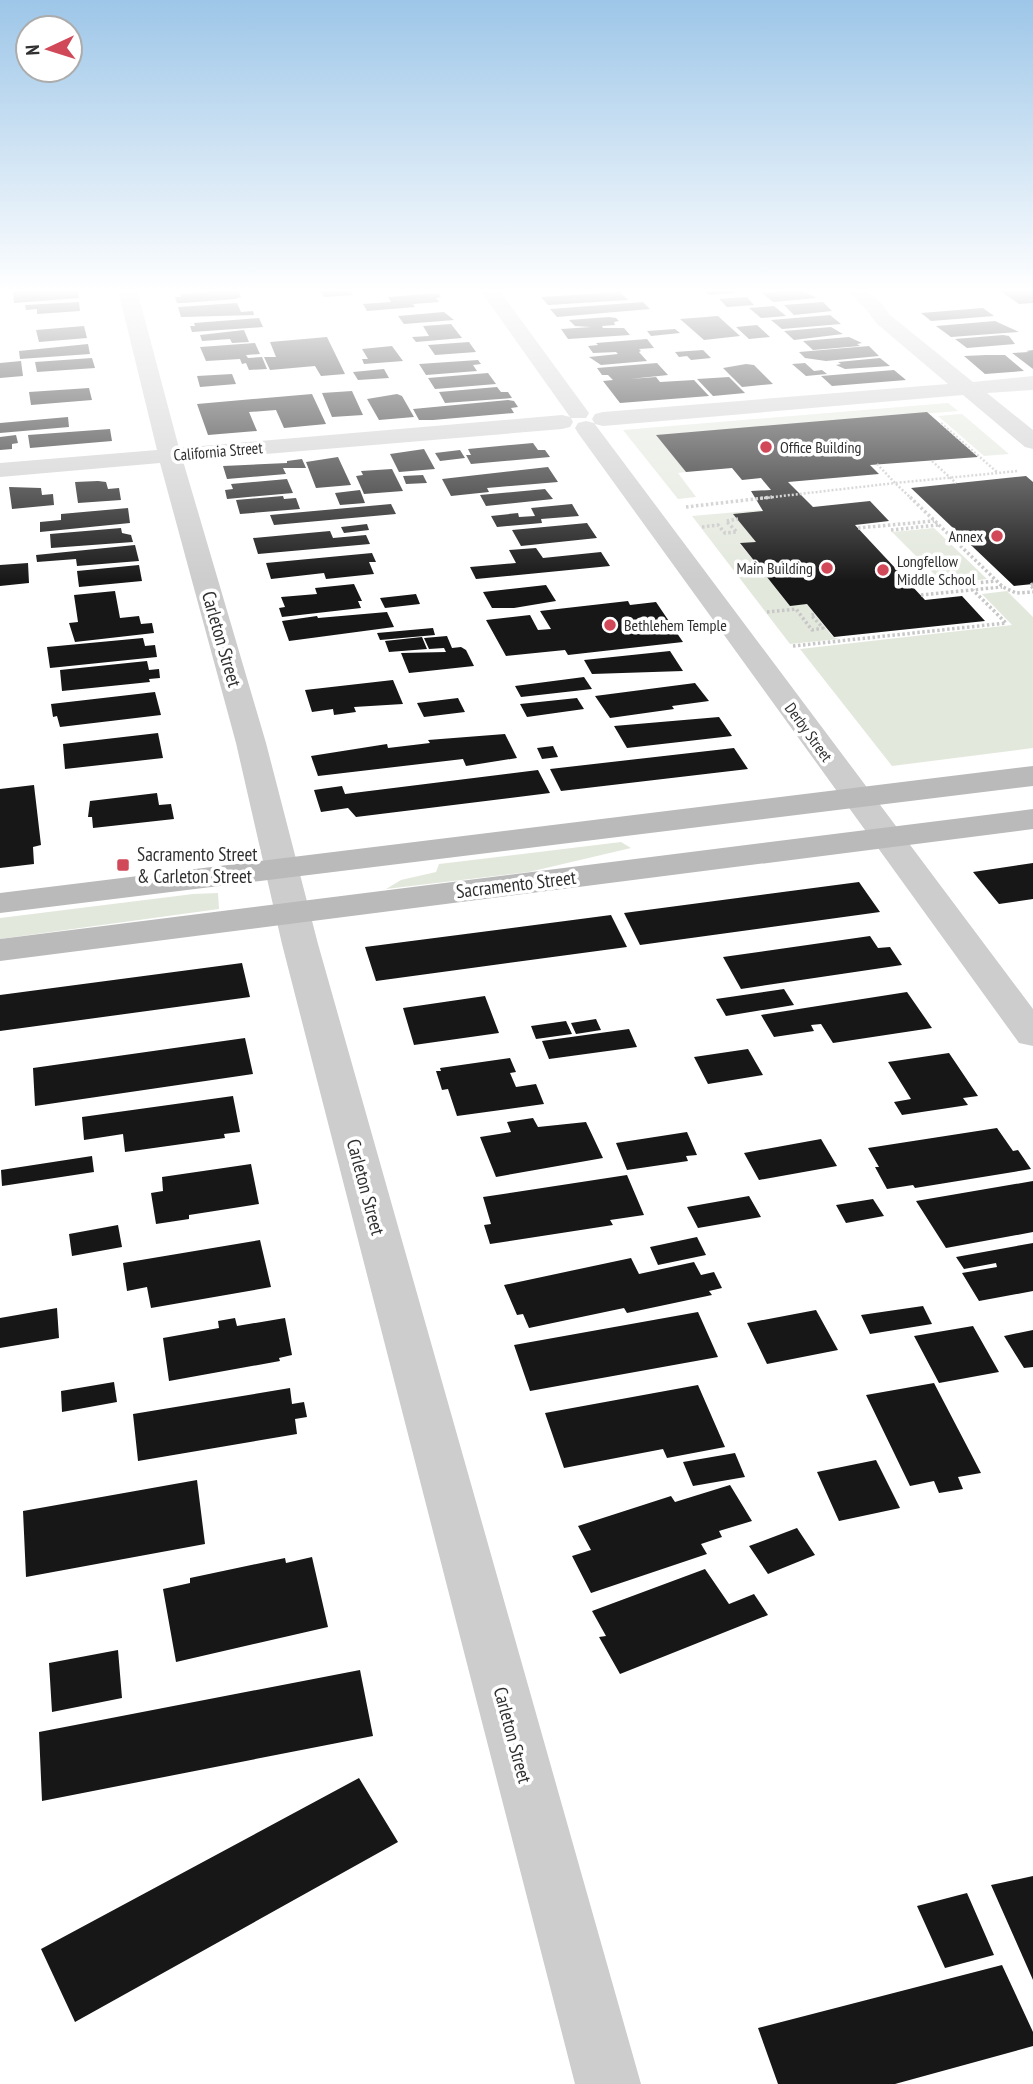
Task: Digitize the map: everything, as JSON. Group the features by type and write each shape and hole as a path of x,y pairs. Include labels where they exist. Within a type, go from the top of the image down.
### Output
{"street":[{"name":"Carleton Street","path":"153,387 251,743 286,891 608,2084"},
{"name":"Derby Street","path":"558,387 1033,1035"},
{"name":"California Street","path":"0,470 977,387"},
{"path":"967,388 1033,442"},
{"name":"Sacramento Street","path":"0,950 286,891 858,798 1033,776"},
{"name":"Sacramento Street","path":"0,903 286,891 887,837 1033,819"}],"path":[{"path":"933,415 998,473"},
{"path":"932,461 956,483"},
{"path":"877,464 1003,587 1016,593 1033,588"},
{"path":"647,512 1021,471"},
{"path":"694,528 718,525 725,533 737,532 726,521 738,519"},
{"path":"858,528 934,521"},
{"path":"891,530 939,525"},
{"path":"946,586 996,581"},
{"path":"921,595 1003,587"},
{"path":"749,650 1006,623 973,590"},
{"path":"724,616 796,609 812,630 823,628 811,615 815,614"},
{"path":"908,629 913,633"}],"shaded area":[{"path":"948,403 958,411 657,435 686,472 678,473 696,497 678,499 623,430"},
{"path":"962,414 1009,454 984,456 938,416"},
{"path":"761,510 756,542 740,544 790,605 807,604 833,637 839,639 790,644 692,516"},
{"path":"934,528 987,579 944,584 892,532"},
{"path":"1007,591 1033,617 1033,748 892,766 800,649 1012,625 982,594"},
{"path":"621,842 631,848 529,872 386,889 401,880 436,872 439,864"},
{"path":"218,893 219,909 0,939 0,918"}],"building":[{"path":"497,387 501,392 508,392 512,398 445,403 439,392"},
{"path":"608,387 701,387 709,396 620,403"},
{"path":"705,387 739,387 745,393 713,396"},
{"path":"89,388 92,400 31,405 29,392"},
{"path":"352,391 363,415 332,417 322,393"},
{"path":"312,394 326,424 284,428 276,410 249,412 257,431 208,435 197,404"},
{"path":"397,394 402,396 414,417 379,420 367,399"},
{"path":"514,401 518,407 511,408 514,413 419,420 413,409"},
{"path":"927,412 978,457 870,465 879,474 788,482 813,507 870,501 889,521 855,525 925,600 962,596 985,621 834,637 807,604 790,606 740,543 756,542 733,514 763,511 751,491 771,490 761,478 742,480 732,468 686,472 656,435"},
{"path":"68,417 69,427 0,433 0,423"},
{"path":"110,429 112,441 30,448 28,435"},
{"path":"16,435 18,443 12,444 12,449 0,450 0,437"},
{"path":"533,443 538,450 545,450 550,457 471,464 466,455 471,455 468,449"},
{"path":"424,449 435,469 399,472 390,454"},
{"path":"460,450 465,458 440,461 435,453"},
{"path":"338,457 351,485 316,488 306,462"},
{"path":"302,459 306,468 283,468 286,474 227,479 223,466 287,463"},
{"path":"548,467 558,482 487,488 489,492 451,496 442,479"},
{"path":"392,469 403,491 364,494 356,476 363,475 361,471"},
{"path":"423,475 427,483 406,484 403,476"},
{"name":"Annex","path":"1026,476 1033,482 1033,584 1014,586 911,488"},
{"path":"287,479 293,493 227,499 225,490 233,489 231,484"},
{"path":"75,482 106,482 108,489 119,488 121,500 78,503"},
{"path":"9,487 41,488 42,495 53,494 54,505 12,509"},
{"path":"545,489 553,499 486,506 480,495"},
{"path":"360,490 365,503 340,505 335,493"},
{"path":"283,496 284,499 296,498 300,509 240,514 236,500"},
{"path":"391,504 396,514 274,525 270,515"},
{"path":"572,504 579,516 541,519 542,523 497,527 491,516 518,513 519,517 535,516 531,508"},
{"path":"128,508 130,523 40,532 40,522 61,520 61,514"},
{"path":"587,523 597,538 521,546 512,530"},
{"path":"367,524 369,530 344,533 341,527"},
{"path":"121,528 122,533 131,535 133,542 51,548 50,534"},
{"path":"330,531 333,538 366,535 370,544 258,554 253,538"},
{"path":"135,545 139,561 77,566 76,559 37,562 36,555"},
{"path":"536,548 543,558 601,552 610,566 476,579 470,567 516,563 509,550"},
{"path":"372,553 376,562 369,562 374,574 326,579 324,573 271,579 266,563"},
{"path":"28,563 29,583 0,586 0,565"},
{"path":"139,565 142,581 79,587 77,571"},
{"path":"354,584 362,601 358,601 361,608 282,617 279,608 285,607 281,597 317,594 315,588"},
{"path":"546,585 556,601 514,608 492,608 483,592"},
{"path":"115,591 120,618 139,616 141,624 152,623 154,633 75,642 69,623 78,622 74,595"},
{"path":"416,594 420,604 385,608 380,598"},
{"name":"Bethlehem Temple","path":"628,601 630,605 656,602 683,642 568,655 565,650 506,656 486,620 530,615 538,630 551,629 540,611"},
{"path":"387,612 394,627 289,641 282,621 317,616"},
{"path":"433,628 435,635 380,640 377,633"},
{"path":"447,636 452,648 461,647 466,650 474,666 409,673 401,653 446,652 444,648 429,649 424,638"},
{"path":"422,637 427,649 389,652 385,641"},
{"path":"143,638 145,646 155,645 157,657 50,668 47,647"},
{"path":"670,651 683,671 592,674 584,660"},
{"path":"147,661 149,670 159,669 160,678 149,679 150,682 62,691 60,670"},
{"path":"584,677 592,689 521,697 515,686"},
{"path":"393,680 403,704 354,707 356,712 334,715 333,709 312,712 305,690"},
{"path":"695,683 709,701 610,718 595,696"},
{"path":"155,692 161,715 60,727 57,716 53,717 51,704"},
{"path":"458,698 465,712 424,717 417,703"},
{"path":"577,698 584,709 527,717 520,704"},
{"path":"719,717 732,736 627,748 614,726"},
{"path":"158,733 163,758 65,769 63,744"},
{"path":"505,734 517,758 466,766 463,759 318,776 311,756 387,744 388,748 430,743 428,740"},
{"path":"553,746 558,757 542,759 537,748"},
{"path":"734,748 748,769 561,791 550,769"},
{"path":"538,770 550,793 356,817 348,808 321,812 314,790 342,786 345,794"},
{"path":"34,785 41,845 33,847 34,864 0,868 0,789"},
{"path":"157,793 159,805 171,804 174,819 93,828 92,817 88,817 90,801"},
{"path":"1033,863 1033,899 999,904 973,872"},
{"path":"859,882 880,912 640,945 624,913"},
{"path":"611,915 627,947 376,981 365,947"},
{"path":"870,936 878,948 890,947 902,965 741,989 723,957"},
{"path":"242,963 250,997 0,1031 0,995"},
{"path":"784,989 794,1005 726,1016 716,999"},
{"path":"907,992 932,1028 833,1043 821,1024 811,1025 814,1031 774,1037 761,1015"},
{"path":"485,996 499,1033 414,1045 403,1008"},
{"path":"596,1019 601,1030 576,1034 571,1023"},
{"path":"566,1021 572,1034 536,1039 531,1026"},
{"path":"629,1029 637,1047 549,1059 542,1041"},
{"path":"245,1038 253,1074 35,1106 33,1068"},
{"path":"748,1049 763,1075 708,1084 694,1057"},
{"path":"949,1053 978,1096 963,1098 968,1105 902,1115 894,1102 911,1099 888,1062"},
{"path":"510,1058 516,1072 510,1073 516,1087 536,1084 544,1104 457,1116 448,1089 442,1090 436,1071 441,1071 440,1068"},
{"path":"233,1096 240,1132 224,1134 225,1138 125,1152 123,1134 84,1140 82,1117"},
{"path":"533,1118 538,1127 586,1122 603,1158 496,1177 480,1137 511,1132 507,1122"},
{"path":"997,1128 1013,1151 1018,1150 1031,1169 915,1188 913,1185 887,1189 868,1148"},
{"path":"687,1132 697,1155 686,1156 688,1161 627,1170 616,1143"},
{"path":"821,1139 837,1166 759,1180 744,1153"},
{"path":"92,1156 94,1172 2,1186 1,1170"},
{"path":"251,1164 259,1204 189,1215 189,1219 156,1224 151,1193 163,1191 162,1177"},
{"path":"627,1175 644,1215 610,1220 613,1225 490,1244 484,1225 491,1224 483,1197"},
{"path":"1033,1181 1033,1232 946,1248 916,1201"},
{"path":"749,1196 761,1217 698,1228 687,1207"},
{"path":"873,1199 884,1216 846,1223 836,1205"},
{"path":"118,1225 122,1247 72,1256 69,1234"},
{"path":"697,1237 706,1255 658,1265 650,1247"},
{"path":"260,1240 271,1287 151,1308 147,1287 127,1291 123,1263"},
{"path":"1033,1243 1033,1291 979,1301 962,1273 997,1267 996,1263 964,1269 956,1257"},
{"path":"631,1258 639,1274 694,1262 701,1275 714,1272 722,1288 709,1291 712,1295 627,1313 624,1308 529,1328 523,1314 517,1315 504,1285"},
{"path":"923,1306 932,1324 870,1334 861,1315"},
{"path":"57,1308 59,1338 0,1348 0,1318"},
{"path":"816,1310 838,1350 767,1364 747,1323"},
{"path":"698,1312 718,1357 530,1391 514,1345"},
{"path":"235,1318 237,1326 285,1318 292,1355 279,1358 280,1361 169,1381 163,1338 219,1328 218,1321"},
{"path":"973,1326 999,1372 939,1383 914,1336"},
{"path":"1033,1330 1033,1367 1024,1368 1004,1336"},
{"path":"114,1382 117,1402 62,1412 61,1391"},
{"path":"934,1383 981,1473 958,1477 963,1489 939,1493 934,1481 910,1486 866,1395"},
{"path":"698,1385 725,1447 667,1458 663,1449 564,1468 545,1413"},
{"path":"290,1388 292,1404 304,1402 307,1417 295,1419 297,1434 138,1461 133,1414"},
{"path":"735,1453 745,1477 693,1486 683,1462"},
{"path":"876,1460 900,1508 839,1521 817,1472"},
{"path":"197,1480 205,1544 26,1577 23,1511"},
{"path":"730,1485 752,1521 719,1531 722,1537 701,1544 707,1554 591,1593 572,1556 591,1550 578,1526 671,1496 675,1502"},
{"path":"797,1528 815,1555 768,1574 749,1546"},
{"path":"312,1557 328,1627 176,1662 163,1589 190,1583 190,1578 285,1558 286,1563"},
{"path":"705,1569 729,1604 754,1594 768,1615 620,1674 599,1637 606,1636 592,1611"},
{"path":"118,1650 122,1698 52,1712 49,1663"},
{"path":"360,1670 373,1736 42,1801 39,1732"},
{"path":"359,1778 398,1842 75,2022 41,1949"},
{"path":"1033,1876 1033,1980 991,1885"},
{"path":"967,1893 994,1955 945,1968 917,1906"},
{"path":"1002,1965 1033,2032 1033,2046 895,2084 778,2084 758,2028"}],"place":[{"name":"Office Building","path":"766,447"},
{"name":"Annex","path":"997,536"},
{"name":"Main Building","path":"827,568"},
{"name":"Longfellow Middle School","path":"883,570"},
{"name":"Bethlehem Temple","path":"610,625"},
{"name":"Sacramento Street & Carleton Street","path":"123,865"}]}
